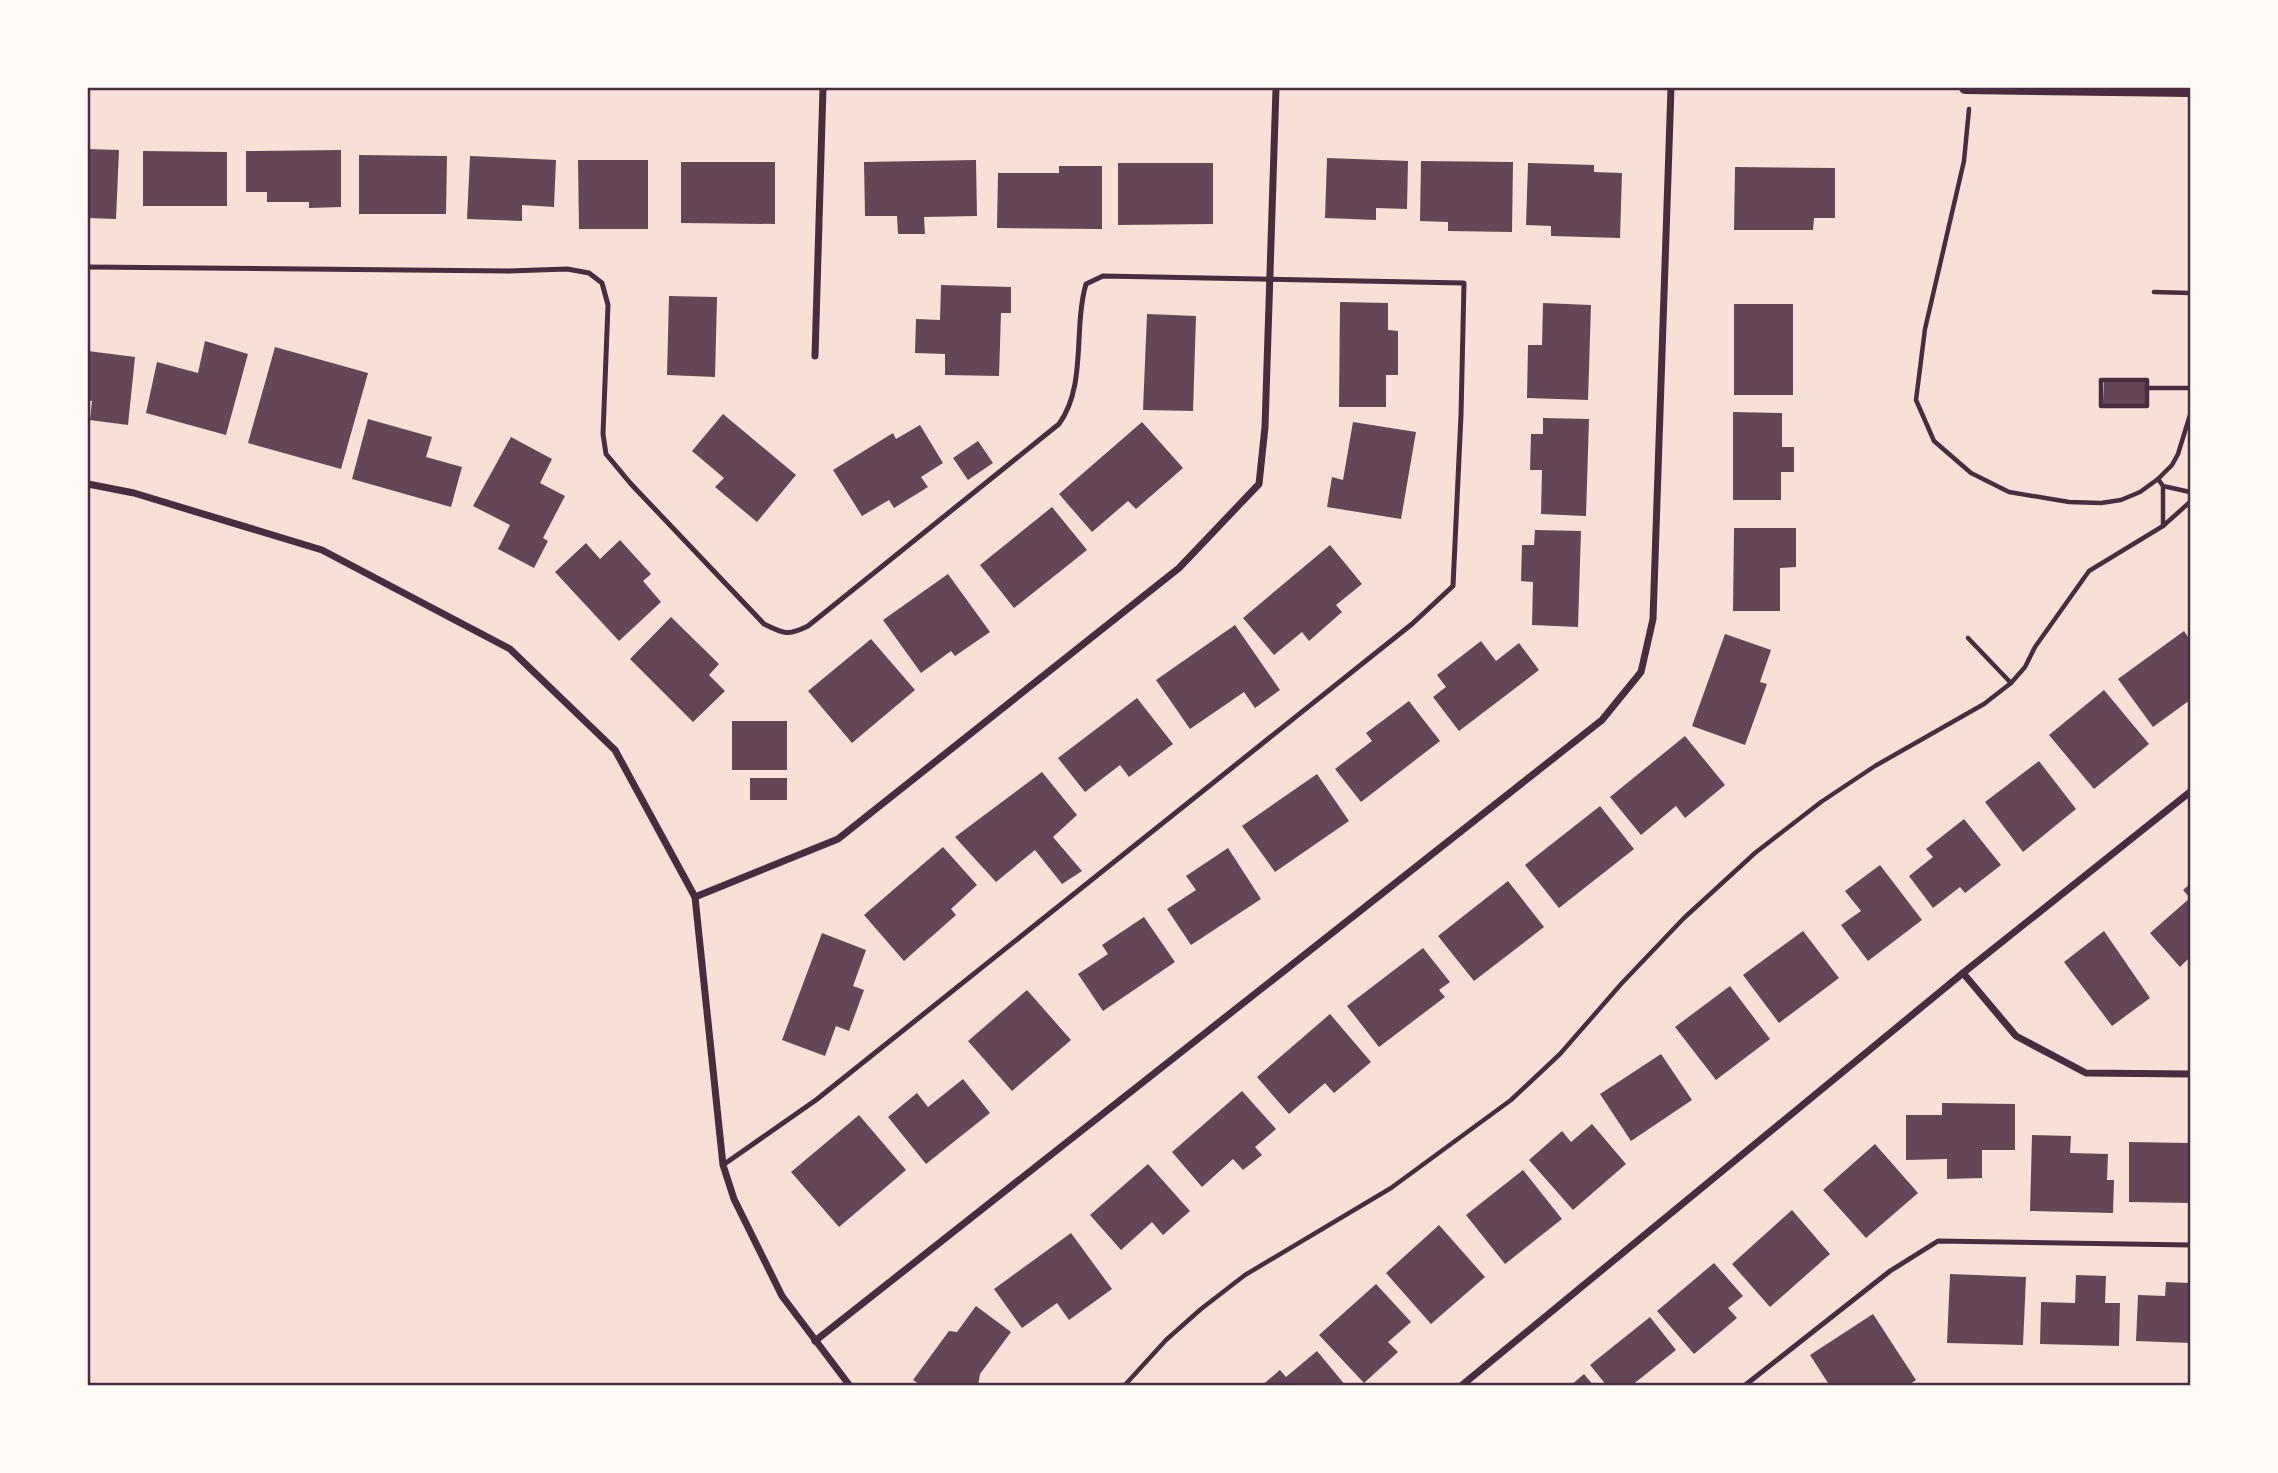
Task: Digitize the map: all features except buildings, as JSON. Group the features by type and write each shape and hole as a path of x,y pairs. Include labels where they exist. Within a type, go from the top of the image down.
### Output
{"street":[{"path":"815,356 823,88"},
{"path":"695,897 838,839 1179,568 1259,484 1265,427 1276,88"},
{"path":"815,1341 1602,720 1641,672 1653,619 1671,88"},
{"path":"1965,88 2190,91"},
{"path":"88,484 134,493 322,550 510,649 615,750 695,897 723,1165 734,1199 782,1296 850,1385"},
{"path":"1461,1385 1963,973 2190,792"},
{"path":"1963,973 2016,1036 2087,1073 2190,1074"}],"lane":[{"path":"88,267 567,270 589,273 602,283 608,305 603,434 606,454 631,484 764,624 793,634 808,626 1059,424 1068,413 1073,396 1081,301 1086,284 1103,276 1464,283 1454,586 1412,624 838,1083 723,1165"},
{"path":"1744,1385 1890,1270 1938,1241 2190,1245"}],"path":[{"path":"1971,88 1964,161 1925,329 1916,400 1934,441 1971,473 2009,492 2068,502 2101,503 2122,500 2140,492 2158,479 2172,465 2178,454 2190,415"},
{"path":"2154,292 2190,293"},
{"path":"2101,380 2147,380 2147,388 2147,406 2101,406 2101,380"},
{"path":"2147,388 2190,388"},
{"path":"2158,479 2163,486 2163,526"},
{"path":"2163,486 2190,492"},
{"path":"1124,1385 1166,1340 1245,1275 1391,1188 1511,1100 1560,1054 1684,918 1755,853 1821,802 1875,766 1983,704 2011,683 2025,667 2035,648 2089,571 2163,526 2190,502"},
{"path":"1968,638 2011,683"}]}
